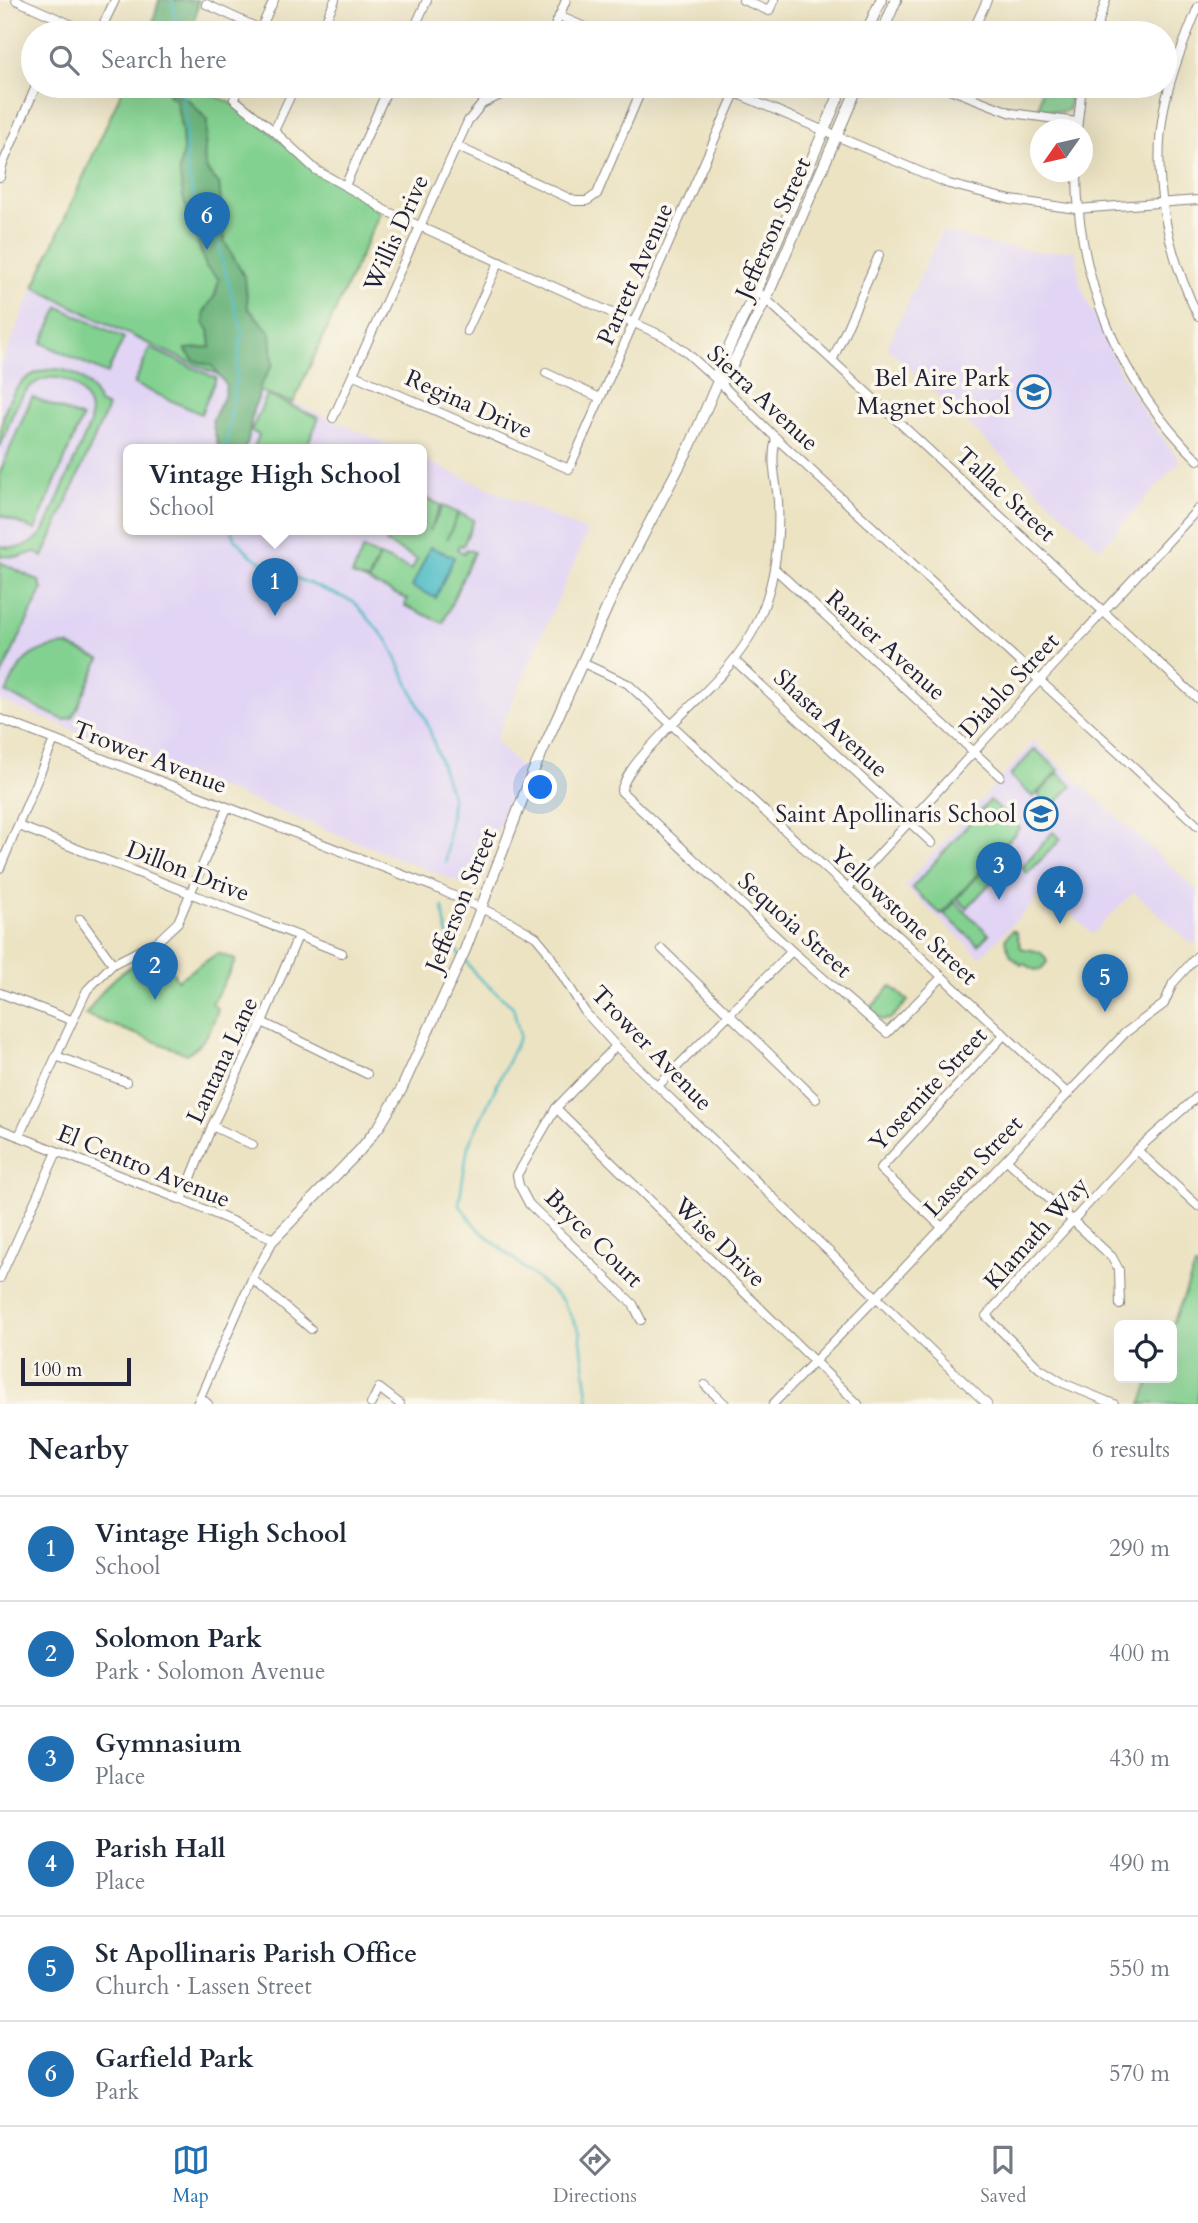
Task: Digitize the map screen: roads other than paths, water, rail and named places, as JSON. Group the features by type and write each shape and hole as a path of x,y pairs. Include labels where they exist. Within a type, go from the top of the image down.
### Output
{"main road":[{"path":"871,21 881,0"},
{"path":"887,21 896,0"},
{"name":"Jefferson Street","path":"274,1239 347,1164 380,1125 401,1090 465,950 532,774 619,581 690,446 718,381 717,373 757,290 838,98"},
{"name":"Jefferson Street","path":"718,381 726,379 766,299 853,98"}],"street":[{"path":"16,0 27,2 62,21"},
{"path":"104,21 114,0"},
{"path":"264,21 274,0"},
{"path":"325,21 335,0"},
{"path":"417,21 427,0"},
{"path":"557,21 566,0"},
{"path":"743,0 769,11 774,0"},
{"path":"977,21 987,0"},
{"path":"1099,21 1106,0"},
{"path":"206,4 239,21"},
{"path":"1177,63 1198,6"},
{"path":"559,16 570,21"},
{"path":"0,177 2,166 31,98"},
{"name":"Sierra Avenue","path":"234,98 316,170 384,210 635,323 676,345 1198,826"},
{"path":"274,131 289,98"},
{"path":"345,186 384,98"},
{"name":"Willis Drive","path":"333,418 468,121 482,104 494,98"},
{"path":"456,146 575,201 587,201 597,194 638,98"},
{"name":"Parrett Avenue","path":"569,469 733,98"},
{"path":"747,98 949,184 1011,200 1077,209 1198,200"},
{"path":"970,98 1012,113 1042,119"},
{"path":"1078,119 1080,98"},
{"path":"1167,98 1159,148 1162,204 1171,245 1186,291 1198,316"},
{"path":"1077,182 1077,209 1097,303 1119,354 1145,399 1178,441 1198,460"},
{"path":"833,359 879,255"},
{"path":"467,331 499,262"},
{"name":"Tallac Street","path":"757,290 1198,699"},
{"path":"546,373 600,398"},
{"name":"Regina Drive","path":"354,375 569,469"},
{"path":"672,725 734,660 758,622 776,570 778,500 771,456 776,438"},
{"name":"Diablo Street","path":"848,888 1198,509"},
{"name":"Ranier Avenue","path":"776,570 1000,776"},
{"name":"Shasta Avenue","path":"734,660 932,843"},
{"name":"Yellowstone Street","path":"583,663 628,684 1068,1094"},
{"name":"Trower Avenue","path":"0,719 435,887 509,921 536,937 585,1012 616,1046 987,1404"},
{"name":"Sequoia Street","path":"672,725 640,757 626,777 621,791 792,951 887,1033 942,977"},
{"path":"0,868 54,740"},
{"path":"19,1136 87,990 113,964 158,941 178,922 227,808"},
{"name":"Dillon Drive","path":"19,826 342,953"},
{"path":"80,919 113,964"},
{"name":"Lantana Lane","path":"181,1200 298,936"},
{"path":"662,949 816,1099"},
{"path":"659,1086 792,951"},
{"name":"Lassen Street","path":"773,1404 1133,1026 1151,1016 1164,1004 1177,978 1198,955"},
{"path":"0,993 71,1020"},
{"path":"262,1022 367,1074"},
{"name":"Yosemite Street","path":"942,1227 880,1169 1004,1035"},
{"path":"556,1108 616,1046"},
{"path":"56,1056 126,1082"},
{"name":"Klamath Way","path":"1114,1404 1063,1383 1039,1367 986,1316 1137,1150 1198,1096"},
{"name":"Bryce Court","path":"556,1108 517,1175 519,1185 529,1204 633,1304 641,1320"},
{"name":"Wise Drive","path":"556,1108 858,1404"},
{"path":"212,1126 253,1145"},
{"name":"El Centro Avenue","path":"0,1129 274,1239"},
{"path":"1137,1150 1198,1206"},
{"path":"0,1278 57,1152"},
{"path":"1007,1160 1112,1257 1119,1270 1120,1305"},
{"name":"Jefferson Street","path":"198,1401 252,1279 274,1239"},
{"path":"252,1279 312,1329"},
{"path":"705,1385 725,1404"},
{"path":"371,1404 379,1388 400,1404"},
{"path":"198,1401 208,1404"}],"water":[{"path":"430,547 454,557 436,598 412,587"}],"waterway":[{"path":"172,0 176,21"},
{"path":"183,98 186,119 186,164 198,216 216,238 242,332 227,444"},
{"path":"233,535 252,556 272,568 354,602 388,641 428,725 452,797 446,862"},
{"path":"443,907 447,932 460,955"},
{"path":"465,960 477,976 513,1007 520,1036 468,1146 459,1204 477,1228 562,1300 580,1332 589,1404"}],"place":[{"name":"Garfield Park","path":"207,250"},
{"name":"Bel Aire Park Magnet School","path":"1034,392"},
{"name":"Vintage High School","path":"275,616"},
{"name":"Saint Apollinaris School","path":"1041,814"},
{"name":"Gymnasium","path":"999,900"},
{"name":"Parish Hall","path":"1060,924"},
{"name":"Solomon Park","path":"155,1000"},
{"name":"St Apollinaris Parish Office","path":"1105,1012"}]}
